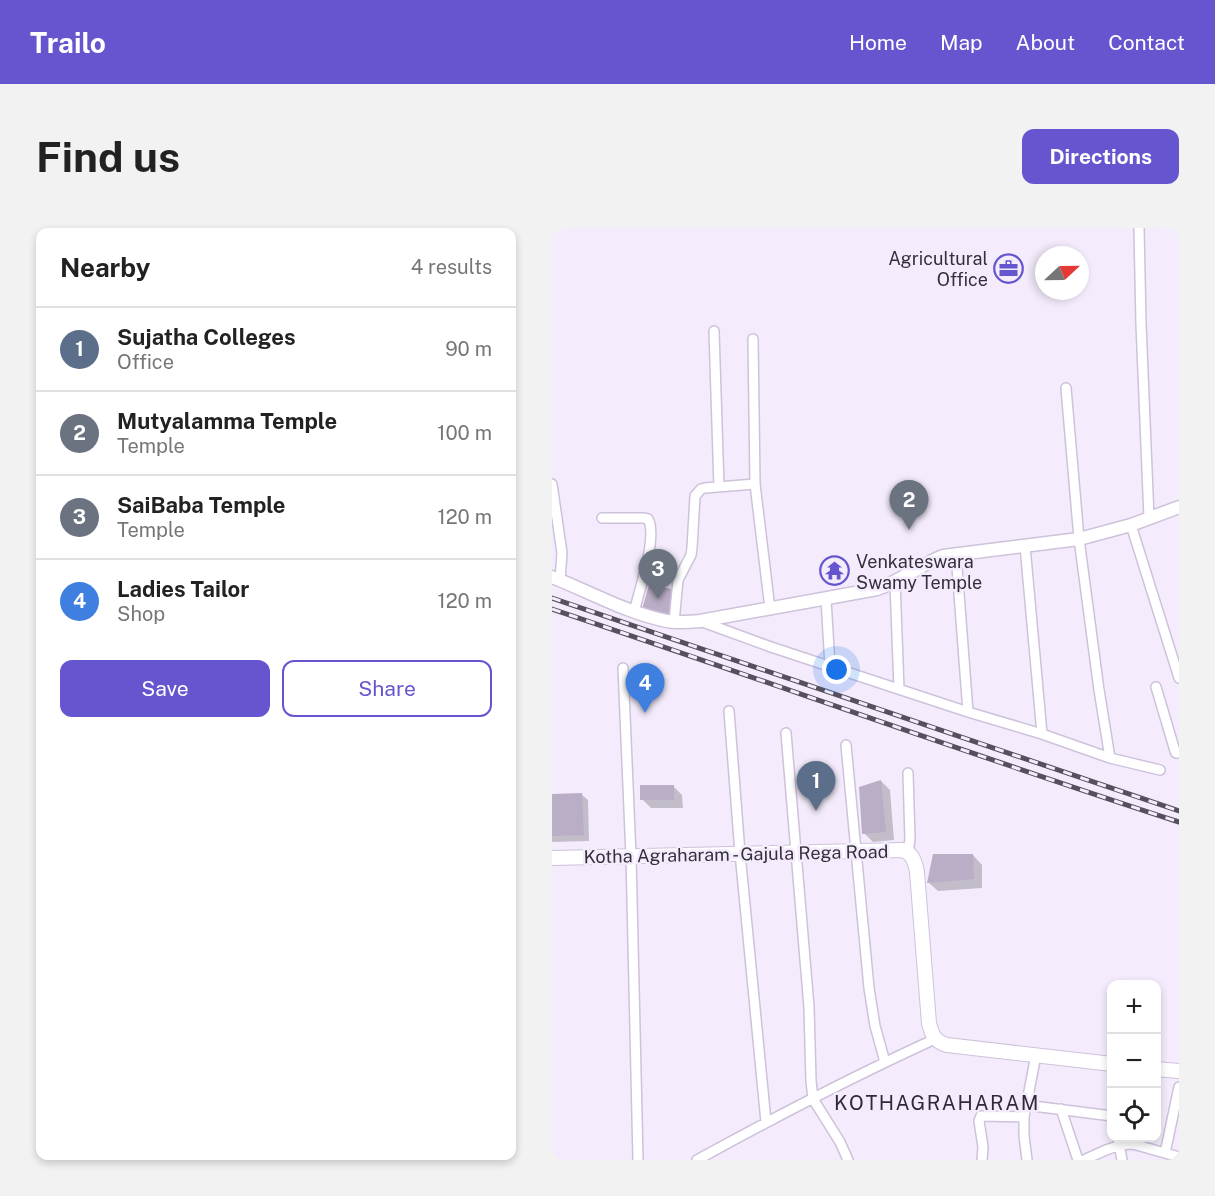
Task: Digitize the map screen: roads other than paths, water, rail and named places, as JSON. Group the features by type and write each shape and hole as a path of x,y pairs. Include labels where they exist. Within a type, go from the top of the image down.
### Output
{"main road":[{"name":"Kotha Agraharam - Gajula Rega Road","path":"552,858 855,850 903,850 908,852 912,856 917,872 929,1023 935,1039"},
{"path":"935,1039 947,1045 1107,1063"},
{"path":"1161,1069 1179,1071"}],"street":[{"path":"1139,228 1149,518"},
{"path":"714,331 719,487"},
{"path":"753,339 755,484 770,609"},
{"path":"1066,388 1079,539 1110,758"},
{"path":"552,484 562,553 556,579 634,612 674,622 700,621 868,591 895,582 929,561 956,554 1079,539 1131,525 1179,507"},
{"path":"674,622 678,580 691,555 695,496 701,489 755,484"},
{"path":"602,518 643,518 648,519 650,523 651,542 634,612"},
{"path":"1131,525 1179,678"},
{"path":"1025,546 1042,734"},
{"path":"956,554 968,712"},
{"path":"895,582 899,689"},
{"path":"826,599 830,666"},
{"path":"700,621 771,647 1110,758 1160,770"},
{"path":"623,668 631,856 638,1160"},
{"path":"1155,687 1174,751 1179,753"},
{"path":"729,711 766,1122"},
{"path":"786,734 809,1007 813,1099 840,1142 848,1160"},
{"path":"846,745 869,988 875,1026 885,1062"},
{"path":"908,773 910,838 908,852"},
{"path":"697,1160 708,1157 766,1122 935,1039"},
{"path":"1027,1160 1024,1136 1025,1105 1036,1055"},
{"path":"1165,1153 1179,1087"},
{"path":"1025,1105 1107,1115"},
{"path":"1061,1109 1078,1160"},
{"path":"982,1160 981,1116 1024,1117"},
{"path":"1084,1160 1117,1142"},
{"path":"1119,1142 1122,1160"},
{"path":"1124,1142 1179,1157"}],"railway":[{"path":"552,598 1179,811"},
{"path":"552,609 1179,822"}],"place":[{"name":"Agricultural Office","path":"1009,268"},
{"name":"Mutyalamma Temple","path":"909,530"},
{"name":"Venkateswara Swamy Temple","path":"835,571"},
{"name":"SaiBaba Temple","path":"658,599"},
{"name":"Ladies Tailor","path":"645,713"},
{"name":"Sujatha Colleges","path":"816,811"}],"district":[{"name":"KOTHAGRAHARAM","path":"937,1103"}]}
